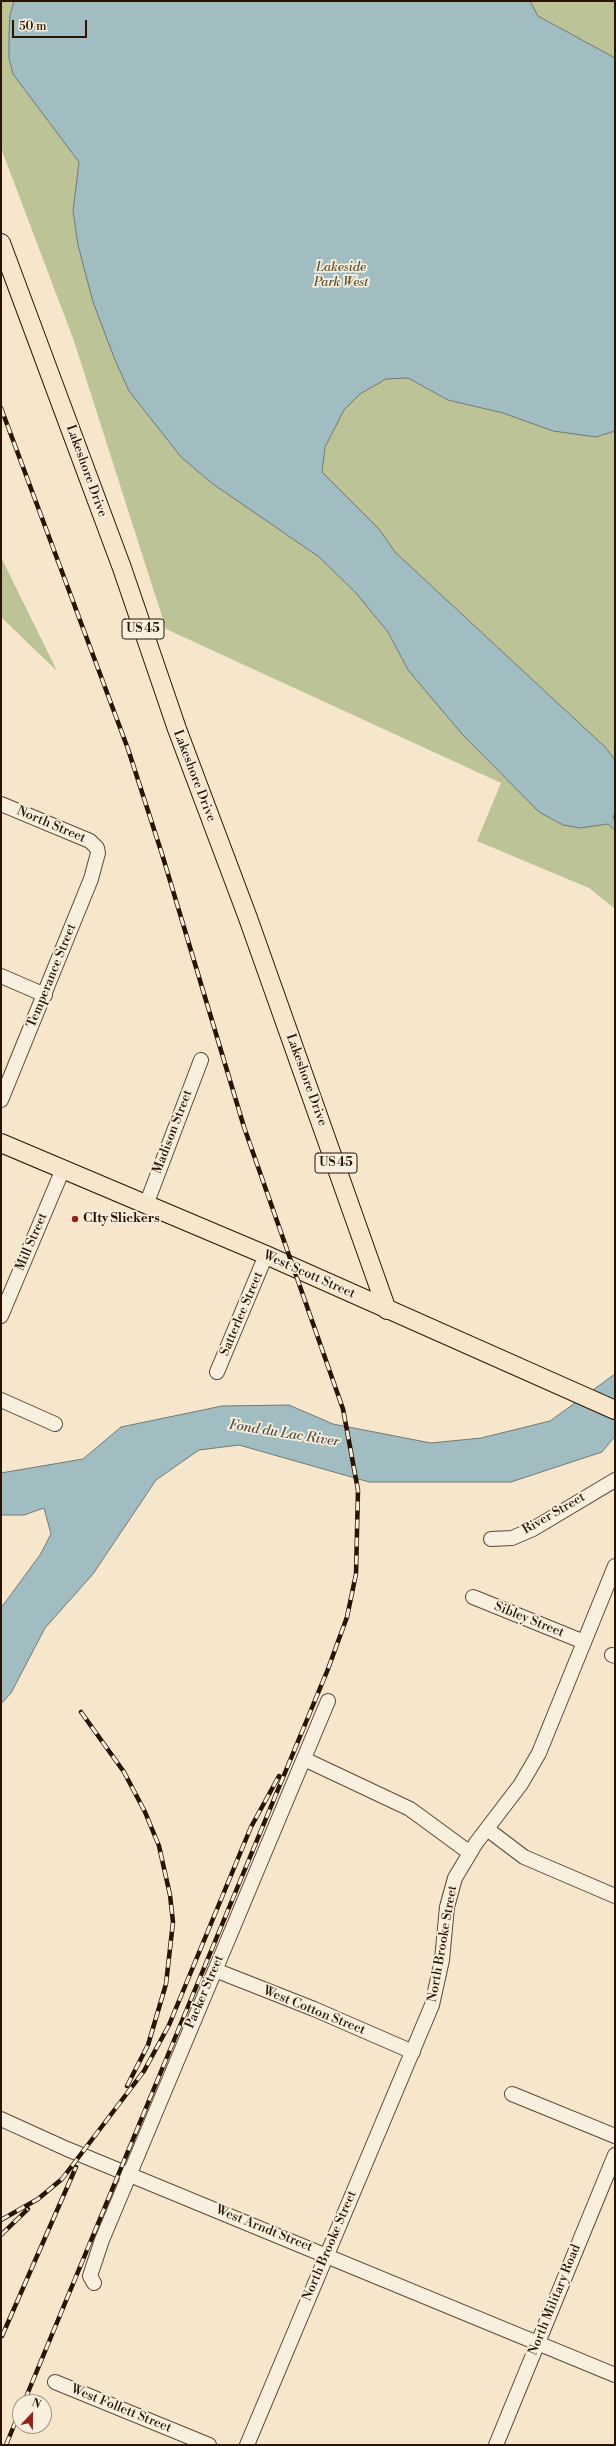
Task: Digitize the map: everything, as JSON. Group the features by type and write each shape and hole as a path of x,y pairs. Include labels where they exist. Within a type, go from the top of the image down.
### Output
{"main road":[{"name":"Lakeshore Drive","path":"1,243 122,568 177,729 248,918 387,1310"},
{"name":"West Scott Street","path":"1,1143 266,1255 615,1410"}],"street":[{"name":"North Street","path":"1,804 90,841 98,851"},
{"name":"Temperance Street","path":"1,1100 45,995 94,868 98,851"},
{"path":"1,976 45,995"},
{"name":"Madison Street","path":"146,1205 201,1060"},
{"name":"Mill Street","path":"1,1316 63,1169"},
{"name":"Satterlee Street","path":"217,1372 266,1255"},
{"path":"1,1400 55,1424"},
{"name":"River Street","path":"491,1539 512,1538 533,1529 615,1480"},
{"name":"North Brooke Street","path":"247,2445 326,2254 432,2005 442,1960 450,1894 458,1872 530,1770 615,1566"},
{"name":"Sibley Street","path":"474,1597 584,1642"},
{"name":"Packer Street","path":"94,2283 90,2276 92,2265 328,1701"},
{"path":"304,1759 406,1807 470,1853"},
{"path":"487,1829 524,1857 615,1896"},
{"name":"West Cotton Street","path":"215,1970 314,2009 413,2052"},
{"path":"512,2094 615,2136"},
{"name":"West Arndt Street","path":"1,2119 129,2174 326,2254 615,2375"},
{"name":"North Military Road","path":"496,2445 615,2155"},
{"name":"West Follett Street","path":"55,2382 209,2445"}],"green space":[{"name":"Lakeside Park West","path":"1,1 615,1 615,909 589,888 477,841 501,783 166,629 74,341 1,148"},
{"path":"1,557 57,671 1,617"}],"water":[{"name":"Lakeside Park West","path":"14,1 530,1 538,16 615,58 615,431 596,437 553,431 503,413 448,400 408,378 386,379 360,394 344,410 325,447 322,472 379,529 395,552 605,747 615,760 615,811 613,818 615,820 615,830 608,824 580,828 563,825 539,812 462,734 408,670 388,632 355,592 319,557 213,484 181,457 129,391 115,360 93,302 78,245 73,211 79,162 13,74 9,58 9,35 10,15"},
{"name":"Fond du Lac River","path":"615,1374 615,1436 602,1452 511,1482 369,1482 239,1445 199,1450 156,1480 93,1574 45,1628 11,1693 1,1704 1,1608 40,1555 51,1534 44,1508 24,1515 1,1515 1,1473 83,1459 121,1427 222,1406 289,1405 333,1424 431,1443 481,1438 550,1421"}],"railway":[{"path":"1,408 128,749 162,854 244,1127 343,1409 358,1490 356,1574 347,1617 328,1669 27,2394"},
{"path":"81,1712 124,1772 145,1812 159,1846 170,1895 173,1922 166,1984 148,2045 127,2086"},
{"path":"1,2220 38,2199 62,2179 144,2071 169,2025 251,1827 279,1776"},
{"path":"2,2336 76,2167"},
{"path":"1,2235 28,2209"},
{"path":"6,2445 12,2430"}],"place":[{"name":"CIty Slickers","path":"75,1219"}]}
